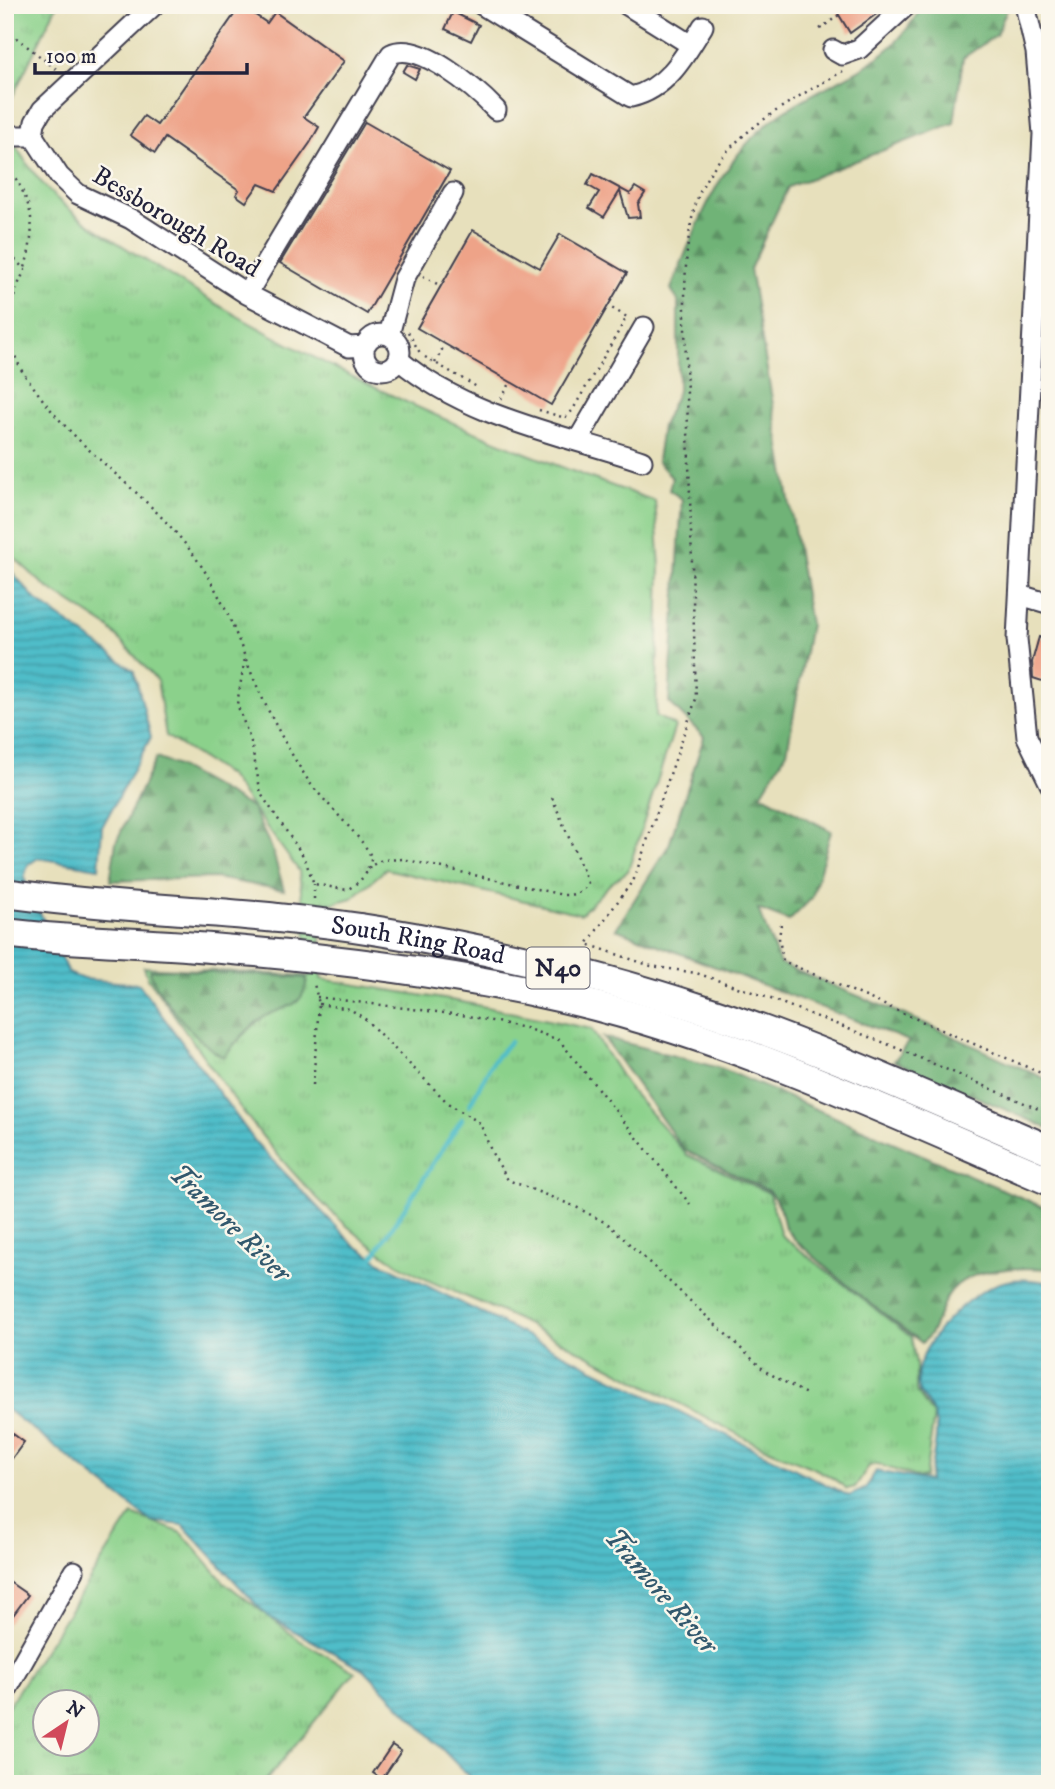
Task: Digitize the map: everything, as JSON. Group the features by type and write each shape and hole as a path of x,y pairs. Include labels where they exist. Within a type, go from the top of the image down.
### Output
{"highway":[{"name":"South Ring Road","path":"5,893 314,921 460,946 575,972 702,1009 799,1044 1050,1150"},
{"name":"South Ring Road","path":"5,933 331,960 458,977 542,993 631,1017 783,1068 1050,1181"}],"street":[{"path":"5,141 12,136 33,136 35,122 42,110 153,5"},
{"path":"482,5 631,97 648,93 666,78 703,26"},
{"path":"627,5 691,45"},
{"path":"833,50 842,55 855,51 907,5"},
{"path":"1025,5 1036,52 1043,134 1018,661 1026,728 1034,755 1050,784"},
{"path":"247,294 391,54 404,51 421,55 463,80 496,110"},
{"name":"Bessborough Road","path":"33,136 41,153 78,194 131,219 247,294 349,347 365,346"},
{"path":"399,333 378,334 365,346 368,364 379,370 391,368 399,360 404,279 453,193"},
{"path":"578,440 644,327"},
{"path":"399,360 488,412 642,461"},
{"path":"1020,595 1050,604"},
{"path":"5,1693 33,1648 74,1571"}],"path":[{"path":"820,29 839,15"},
{"path":"5,29 71,81"},
{"path":"847,69 776,109 711,172 697,200 685,276 696,699 634,879 587,944 651,966 696,974 758,994 885,1043 1050,1114"},
{"path":"5,160 19,183 34,223 25,270 15,290 9,315 11,342 21,369 50,410 186,545 225,605 245,658 278,729 309,781 335,814 367,846 371,858 362,881 346,890 314,884"},
{"path":"5,248 25,270"},
{"path":"418,273 439,285"},
{"path":"538,410 565,418 572,411 627,317 608,306"},
{"path":"399,333 435,363 482,389"},
{"path":"435,363 445,344"},
{"path":"493,396 502,400 511,382"},
{"path":"245,658 237,704 251,742 261,794 304,857 314,884 314,899"},
{"path":"367,868 382,860 403,859 564,895 575,895 583,891 588,883 551,795"},
{"path":"781,924 779,938 783,961 1050,1077"},
{"path":"313,1085 319,1004 314,984"},
{"path":"317,997 468,1016 525,1027 559,1040 690,1204"},
{"path":"319,1004 350,1009 365,1019 449,1104 480,1123 509,1180 574,1206 608,1224 765,1371 806,1394"}],"green space":[{"path":"5,5 57,5 5,112"},
{"path":"923,5 1009,5 996,35 963,58 954,123 788,187 750,269 810,624 787,752 761,794 831,831 812,898 789,921 758,909 780,964 924,1023 1050,1081 1050,1129 894,1061 909,1041 616,929 669,845 704,737 669,702 682,499 669,490 672,478 657,461 662,426 678,391 678,301 671,289 700,218 739,152 756,134 789,108 860,69 886,51 911,24"},
{"path":"5,127 31,169 62,203 102,233 216,304 276,338 399,399 526,453 655,501 660,567 656,716 675,726 628,871 610,884 581,914 386,869 352,898 321,906 321,979 462,1002 591,1029 630,1090 687,1155 769,1193 781,1235 911,1337 916,1364 916,1391 934,1416 925,1477 919,1478 877,1464 869,1466 855,1487 847,1489 826,1474 753,1442 570,1346 403,1267 352,1230 318,1199 287,1165 229,1092 148,978 144,967 310,976 299,871 229,776 166,736 157,680 108,627 45,586 5,549"},
{"path":"156,758 177,766 252,808 272,849 284,890 215,878 110,881 116,842"},
{"path":"150,970 307,978 305,989 296,1003 258,1021 224,1057 192,1031 160,991"},
{"path":"603,1037 723,1069 1050,1210 1050,1269 997,1270 960,1283 947,1297 932,1331 922,1343 853,1290 796,1241 785,1228 780,1207 769,1191 684,1150"},
{"path":"132,1514 182,1533 224,1582 299,1640 355,1672 263,1784 5,1784 5,1711"}],"water":[{"name":"Tramore River","path":"5,564 36,600 134,671 151,737 102,827 99,868 38,858 28,865 24,878 68,973 83,979 139,984 257,1144 353,1244 385,1265 849,1496 865,1489 876,1471 929,1481 936,1423 928,1403 919,1392 918,1370 931,1341 954,1313 983,1291 998,1284 1017,1279 1050,1282 1050,1784 476,1784 365,1670 267,1616 183,1525 151,1521 5,1408"}],"building":[{"path":"241,5 267,23 275,12 344,61 304,117 319,127 310,143 276,191 259,184 246,202 236,195 239,190 165,138 155,153 130,135 144,116 157,125"},
{"path":"833,5 889,5 850,33"},
{"path":"453,12 479,25 471,41 445,29"},
{"path":"407,65 420,69 415,79 403,72"},
{"path":"365,122 450,171 367,314 280,263"},
{"path":"593,174 630,194 635,187 645,193 638,204 640,217 628,218 620,191 604,217 589,208 599,192 587,185"},
{"path":"473,230 540,268 560,234 627,273 551,405 417,328"},
{"path":"1039,637 1050,640 1050,678 1045,682 1033,678 1032,662"},
{"path":"5,1428 24,1442 5,1468"},
{"path":"5,1579 28,1595 5,1626"},
{"path":"392,1745 401,1751 382,1779 373,1773"}],"waterway":[{"path":"469,1106 493,1061 510,1042"},
{"path":"373,1257 462,1119"}]}
